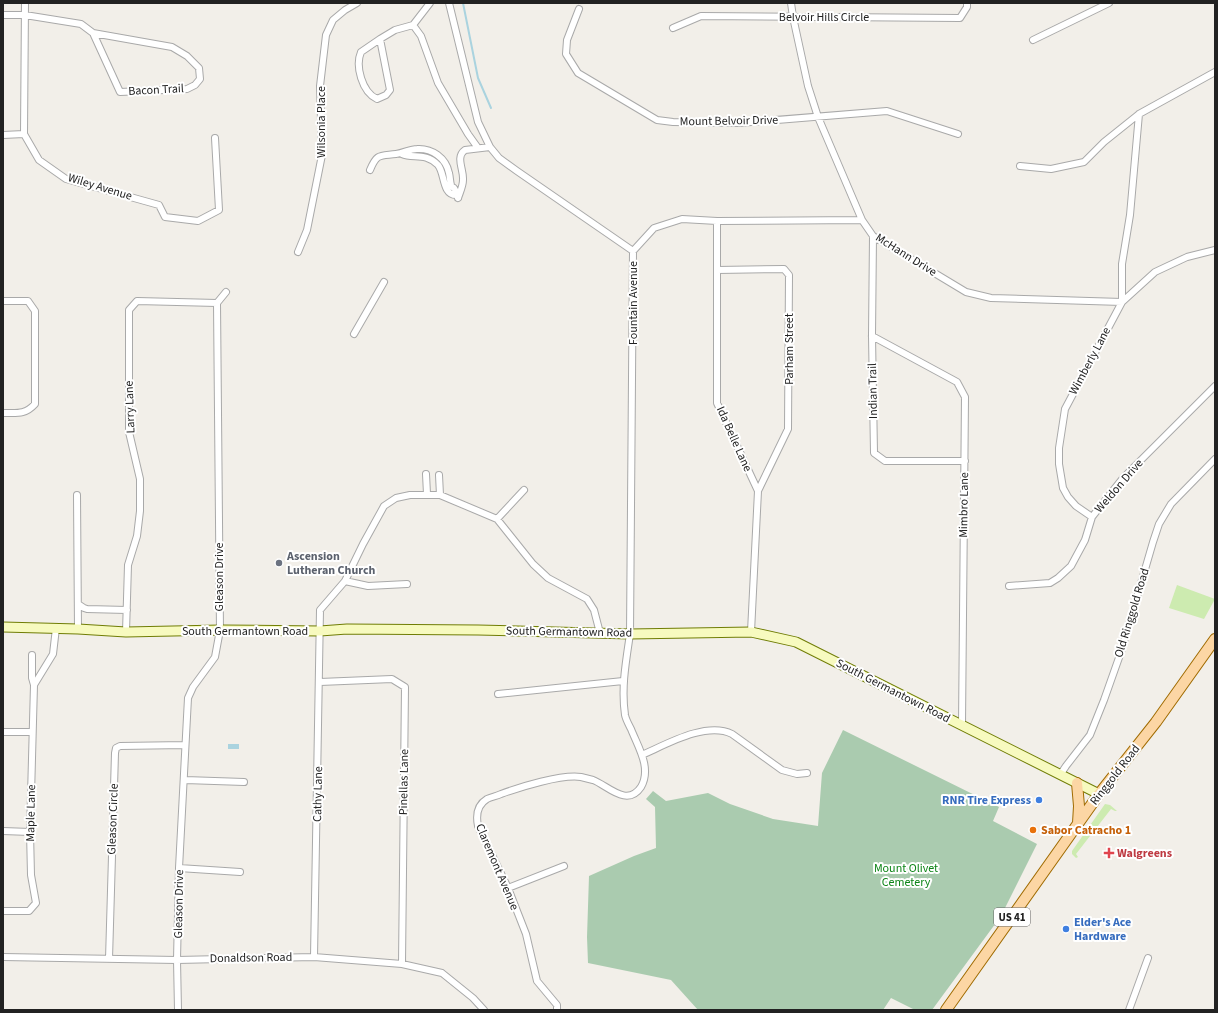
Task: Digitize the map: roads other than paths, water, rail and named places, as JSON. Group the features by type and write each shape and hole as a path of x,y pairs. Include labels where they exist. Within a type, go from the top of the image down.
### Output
{"main road":[{"name":"South Germantown Road","path":"3,627 126,632 220,630 320,631 363,629 630,634 751,632 796,642 1099,794"},
{"name":"Ringgold Road","path":"946,1010 1099,794 1156,722 1215,639"},
{"path":"1077,783 1079,806 1078,825"}],"street":[{"path":"3,135 24,134 25,3"},
{"name":"Wilsonia Place","path":"298,252 307,230 322,155 320,86 326,35 332,20 357,3"},
{"path":"380,39 390,90 386,95 377,99 372,97 362,81 358,64 361,52 380,39 395,30 413,25 430,3"},
{"name":"Fountain Avenue","path":"449,3 478,122 490,147 499,158 633,251 630,634"},
{"path":"633,251 654,228 682,219 717,221 862,220 818,117 808,86 793,17 792,3"},
{"name":"Belvoir Hills Circle","path":"673,28 701,16 960,18 967,7 967,3"},
{"path":"1033,40 1108,3"},
{"name":"Mount Belvoir Drive","path":"579,9 567,40 566,54 578,73 657,120 673,122 739,123 887,111 958,134"},
{"name":"Bacon Trail","path":"3,15 25,15 81,24 93,33 172,47 187,56 199,68 200,79 195,85 187,89 120,92 93,33"},
{"path":"413,25 421,36 438,83 478,148"},
{"path":"1020,166 1051,169 1084,162 1104,142 1139,114 1215,72"},
{"path":"1122,302 1122,264 1130,216 1139,114"},
{"name":"Wiley Avenue","path":"24,134 39,160 66,179 159,205 165,217 198,221 219,210 215,138"},
{"path":"370,170 374,159 380,156 402,154 413,150 425,149 439,156 447,165 451,186 455,190 458,198 463,180 461,155 465,150 490,147"},
{"name":"McHann Drive","path":"862,220 873,236 966,292 991,298 1122,302"},
{"name":"Ida Belle Lane","path":"717,221 717,404 758,491 751,632"},
{"name":"Indian Trail","path":"873,236 872,336 874,453 885,461 964,461"},
{"name":"Wimberly Lane","path":"1092,517 1076,506 1068,497 1063,488 1059,464 1065,409 1122,302 1155,272 1188,257 1215,250"},
{"name":"Parham Street","path":"717,270 784,269 789,275 788,429 758,491"},
{"path":"354,334 384,282"},
{"path":"217,303 226,292"},
{"name":"Larry Lane","path":"126,632 128,565 137,536 140,511 140,479 128,432 129,310 137,300 217,303"},
{"path":"3,301 28,302 35,311 35,404 29,411 21,413 3,413"},
{"name":"Gleason Drive","path":"178,1010 177,960 179,868 185,780 185,745 188,698 193,687 215,657 220,630 217,303"},
{"name":"Mimbro Lane","path":"872,336 957,382 965,397 962,725"},
{"name":"Weldon Drive","path":"1009,586 1050,583 1071,566 1085,540 1092,517 1123,478 1215,386"},
{"name":"Old Ringgold Road","path":"1060,775 1090,735 1104,700 1121,652 1153,542 1160,524 1171,504 1215,459"},
{"path":"426,474 427,494"},
{"path":"439,475 440,495"},
{"path":"524,490 497,519 533,564 548,578 586,599 594,610 600,633"},
{"path":"77,494 78,629"},
{"name":"Cathy Lane","path":"314,957 320,682 320,610 345,582 363,544 384,506 396,498 410,495 440,495 497,519"},
{"path":"345,582 368,586 407,584"},
{"path":"78,604 87,609 127,610"},
{"name":"Maple Lane","path":"34,685 53,654 56,628"},
{"name":"Claremont Avenue","path":"558,1010 557,1006 537,981 526,934 508,888 478,826 476,817 480,807 487,799 521,787 559,779 579,777 594,780 615,793 623,795 632,794 639,789 645,774 644,764 642,755 625,717 623,681 630,634"},
{"name":"Maple Lane","path":"3,911 29,911 36,904 31,875 30,832 34,685 32,678 32,655"},
{"name":"Pinellas Lane","path":"320,682 392,679 405,686 402,964"},
{"path":"498,694 623,681"},
{"path":"642,755 693,734 706,731 725,731 732,734 782,770 797,774 807,773"},
{"path":"3,732 32,732"},
{"name":"Gleason Circle","path":"109,959 114,753 116,748 120,746 185,745"},
{"path":"185,780 244,782"},
{"path":"3,831 30,832"},
{"path":"508,888 564,866"},
{"path":"179,868 240,872"},
{"name":"Donaldson Road","path":"3,957 177,960 314,957 402,964 442,973 473,998 484,1010"},
{"path":"1129,1010 1148,958"}],"water":[{"path":"228,744 239,744 239,749 228,749"}],"waterway":[{"path":"463,3 478,78 491,108"}],"place":[{"name":"Ascension Lutheran Church","path":"279,563"},
{"name":"RNR Tire Express","path":"1039,800"},
{"name":"Sabor Catracho 1","path":"1033,830"},
{"name":"Walgreens","path":"1109,853"},
{"name":"Elder's Ace Hardware","path":"1066,929"}],"park label":[{"name":"Mount Olivet Cemetery","path":"906,875"}]}
